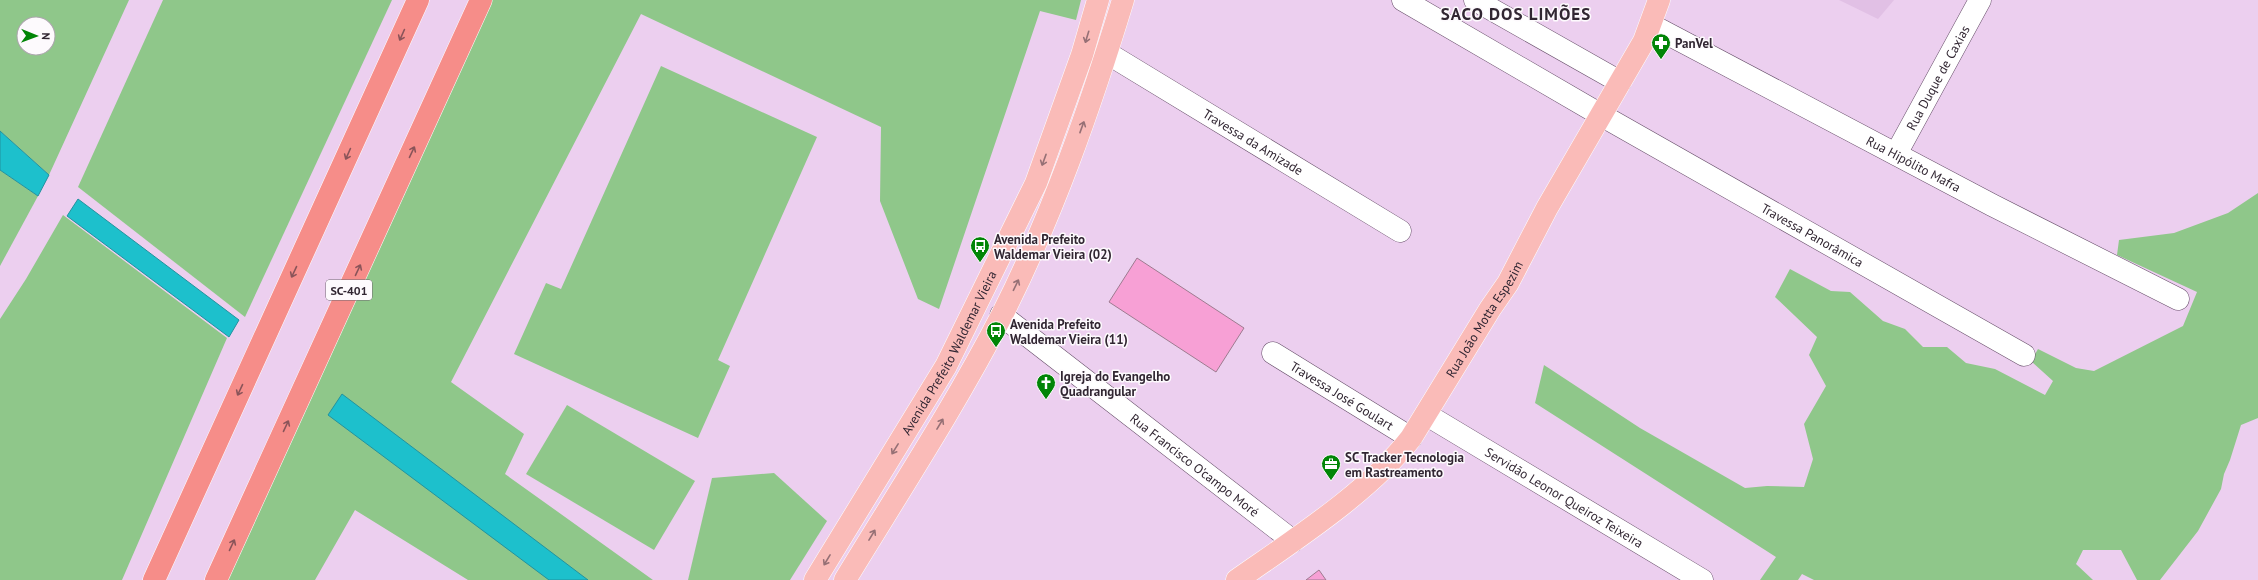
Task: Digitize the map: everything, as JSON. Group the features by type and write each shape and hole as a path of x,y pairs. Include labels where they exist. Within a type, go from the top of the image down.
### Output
{"highway":[{"path":"154,580 418,0"},
{"name":"SC-401","path":"216,580 481,0"}],"main road":[{"name":"Avenida Prefeito Waldemar Vieira","path":"815,580 946,366 1020,217 1036,184 1058,125 1098,0"},
{"name":"Avenida Prefeito Waldemar Vieira","path":"845,580 942,420 1002,315 1043,227 1094,92 1123,0"},
{"name":"Rua João Motta Espezim","path":"1238,580 1293,541 1378,474 1398,454 1411,438 1490,309 1508,283 1547,208 1620,82 1651,25 1659,0"},
{"path":"1020,217 1043,227"}],"street":[{"name":"Travessa Panorâmica","path":"1403,0 1601,115 2024,355"},
{"path":"1475,0 1620,82"},
{"name":"Rua Duque de Caxias","path":"1896,154 1980,0"},
{"name":"Rua Hipólito Mafra","path":"1651,25 1896,154 2178,299"},
{"name":"Travessa da Amizade","path":"1107,53 1400,231"},
{"name":"Rua Francisco O'campo Moré","path":"1002,315 1293,541"},
{"name":"Travessa José Goulart","path":"1273,353 1411,438"},
{"name":"Servidão Leonor Queiroz Teixeira","path":"1427,414 1702,580"}],"shaded area":[{"path":"1839,0 1894,0 1878,19"}],"green space":[{"path":"0,0 129,0 49,175 0,131"},
{"path":"163,0 392,0 245,317 78,187"},
{"path":"492,0 1081,0 1076,20 1040,11 939,309 918,299 880,201 881,127 641,14 451,382 524,434 505,474 653,580 468,580 355,510 315,580 223,580 440,106"},
{"path":"661,66 817,137 718,360 730,366 698,438 514,354 546,283 561,289"},
{"path":"0,170 38,196 0,266"},
{"path":"2258,193 2258,418 2241,425 2224,474 2221,489 2198,531 2160,580 2137,580 2121,550 2083,550 2076,564 2093,580 1814,580 1802,574 1798,580 1760,580 1776,557 1535,403 1544,365 1640,428 1745,488 1767,486 1804,487 1813,459 1804,424 1826,386 1809,355 1817,337 1775,297 1790,269 1831,291 1850,292 1883,321 1905,329 1923,347 1947,347 1966,363 1995,369 2045,395 2053,381 2031,361 2038,349 2076,368 2094,371 2183,326 2197,292 2117,255 2119,240 2174,233 2228,213"},
{"path":"63,215 227,338 122,580 0,580 0,319 26,279"},
{"path":"567,405 695,481 654,550 526,474"},
{"path":"774,473 827,521 790,580 688,580 712,478"}],"water":[{"path":"0,131 49,175 38,196 0,170"},
{"path":"78,199 239,320 229,337 67,216"},
{"path":"342,394 588,580 549,580 328,415"}],"building":[{"path":"1137,258 1244,328 1216,372 1109,302"},
{"path":"1319,570 1326,580 1306,580"}],"place":[{"name":"PanVel","path":"1661,60"},
{"name":"Avenida Prefeito Waldemar Vieira (02)","path":"980,263"},
{"name":"Avenida Prefeito Waldemar Vieira (11)","path":"996,348"},
{"name":"Igreja do Evangelho Quadrangular","path":"1046,400"},
{"name":"SC Tracker Tecnologia em Rastreamento","path":"1331,481"}],"district":[{"name":"SACO DOS LIMÕES","path":"1516,14"}]}
